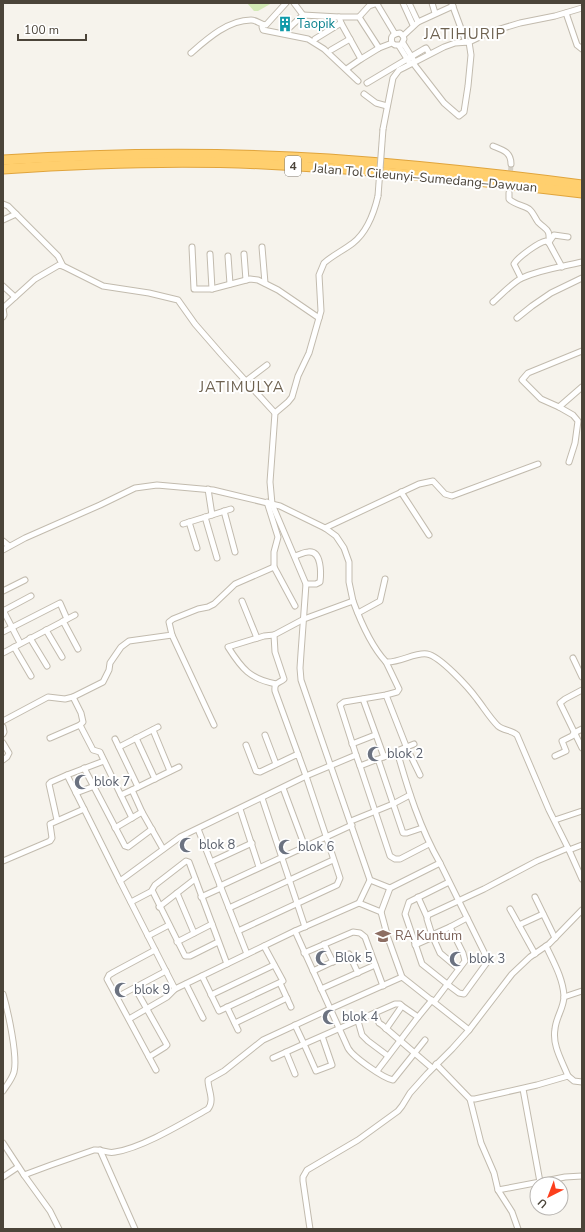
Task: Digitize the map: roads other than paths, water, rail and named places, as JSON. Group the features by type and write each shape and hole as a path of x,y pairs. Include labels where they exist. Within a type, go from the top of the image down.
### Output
{"highway":[{"name":"Jalan Tol Cileunyi–Sumedang–Dawuan","path":"3,160 143,154 270,156 392,164 582,185"},
{"name":"Jalan Tol Cileunyi–Sumedang–Dawuan","path":"3,169 143,163 262,164 393,172 582,194"}],"street":[{"path":"286,3 273,18 262,27 263,30 308,39 324,49 358,81"},
{"path":"304,3 296,5 303,14 340,20 359,17 369,6 377,4 395,34"},
{"path":"403,3 415,24"},
{"path":"409,3 415,24"},
{"path":"432,3 435,13"},
{"path":"453,5 468,42 471,55 464,112 459,116 444,103 409,58 401,44 403,36 415,24 453,5"},
{"path":"294,606 274,568 274,552 278,537 269,503 275,413 292,397 298,376 309,353 321,311 319,275 324,263 354,242 362,233 375,209 378,196 383,129 393,78 399,70 430,53 455,43 468,42 490,32 520,23 582,8"},
{"path":"566,13 577,45 582,49"},
{"path":"288,29 303,14"},
{"path":"359,17 379,48"},
{"path":"191,53 202,43 230,25 253,20 264,25"},
{"path":"315,39 340,20"},
{"path":"340,20 361,59"},
{"path":"392,43 392,36 395,34 400,33 403,36"},
{"path":"331,50 350,39"},
{"path":"348,68 379,48 392,43 395,45 401,44"},
{"path":"367,83 426,48 430,53"},
{"path":"364,94 376,103 387,106"},
{"path":"493,146 507,152 511,157 511,164"},
{"path":"509,193 509,199 513,203 528,208 538,221 546,228 549,234 549,243 562,267"},
{"path":"3,204 8,206 58,256 63,266"},
{"path":"3,220 16,214"},
{"path":"549,243 554,235 568,237"},
{"path":"521,278 514,265 515,261 541,242 546,241 549,243"},
{"path":"192,247 194,289 212,289 246,280 258,280 278,290 319,318"},
{"path":"262,247 265,283"},
{"path":"210,254 212,289"},
{"path":"244,254 246,280"},
{"path":"228,256 230,284"},
{"path":"493,302 521,278 544,270 582,262"},
{"path":"3,316 3,308 35,278 59,265 103,286 149,293 178,300 195,324 265,404 275,413"},
{"path":"517,318 551,293 582,278"},
{"path":"3,286 15,297"},
{"path":"569,462 580,426 578,421 576,418 559,407 542,399 522,380 528,373 582,351"},
{"path":"246,381 267,365"},
{"path":"559,407 582,387"},
{"path":"325,528 419,484 433,481 445,494 452,496 538,464"},
{"path":"3,550 135,488 157,485 208,489 269,503 325,528 336,536 344,548 349,562 353,601 370,639 381,657 386,662 399,689 397,692 386,695 344,702 340,705 352,744 376,811 390,856 392,858 400,859 429,844"},
{"path":"208,489 212,515"},
{"path":"401,492 429,536"},
{"path":"129,1019 167,997 175,989 305,926 358,903 370,880 300,675 306,584 295,556 269,503"},
{"path":"197,548 186,523 231,509"},
{"path":"224,511 235,552"},
{"path":"205,517 217,558"},
{"path":"3,541 9,546"},
{"path":"295,556 312,552 315,554 319,562 321,571 320,582 316,584 306,584"},
{"path":"214,725 172,635 169,624 173,619 214,604 235,584 274,568"},
{"path":"358,613 380,601 384,579"},
{"path":"3,591 25,580"},
{"path":"20,643 3,610 30,596"},
{"path":"242,601 257,638"},
{"path":"276,684 262,681 252,676 239,664 228,647 257,638 274,635 304,619 353,601"},
{"path":"3,632 60,603 65,620 78,648"},
{"path":"3,653 76,615"},
{"path":"46,630 62,657"},
{"path":"3,721 48,697 65,699 73,697 103,682 109,670 110,663 124,644 129,641 172,635"},
{"path":"238,931 337,885 340,878 306,776 274,691 274,686 284,679 275,652 274,635"},
{"path":"30,638 46,666"},
{"path":"14,647 31,676"},
{"path":"386,662 399,661 425,654 431,655 439,660 477,699 486,713 500,728 514,732 517,735 549,810 569,849 582,879"},
{"path":"573,658 582,677"},
{"path":"582,690 564,699 560,704 582,748"},
{"path":"386,695 406,746 420,775"},
{"path":"50,738 80,725 83,722 83,718 73,697"},
{"path":"363,699 384,757"},
{"path":"80,725 91,748 100,752 132,818"},
{"path":"3,727 3,734"},
{"path":"118,747 158,727"},
{"path":"556,756 566,751 562,741 582,729"},
{"path":"153,730 170,771"},
{"path":"264,735 276,764"},
{"path":"352,744 375,735"},
{"path":"136,738 155,779"},
{"path":"115,739 138,787"},
{"path":"3,743 9,754 3,760"},
{"path":"360,766 414,744"},
{"path":"246,745 256,771 258,772 298,754"},
{"path":"397,751 410,795 422,828 429,844 440,863 488,962 464,994 459,993 422,964 405,914 409,902 449,882"},
{"path":"120,882 180,837 306,776 356,755"},
{"path":"378,759 403,833 422,828"},
{"path":"57,820 49,784 67,775 104,761"},
{"path":"121,795 178,767"},
{"path":"84,768 126,847 152,829"},
{"path":"67,775 175,989"},
{"path":"76,793 113,779"},
{"path":"283,788 304,847"},
{"path":"132,790 142,812 163,849"},
{"path":"201,896 259,867 326,837 351,823 394,804 410,795"},
{"path":"262,798 305,926"},
{"path":"3,861 50,841 52,838 50,824 84,809"},
{"path":"240,809 259,867"},
{"path":"555,820 582,811"},
{"path":"115,828 142,812"},
{"path":"198,829 247,954"},
{"path":"211,862 252,843"},
{"path":"427,917 431,912 537,862 582,845"},
{"path":"229,908 334,860"},
{"path":"131,902 152,891 155,885 186,861 189,862 227,964"},
{"path":"440,863 390,888 381,912 388,938 402,977 469,1030"},
{"path":"159,907 195,879"},
{"path":"370,880 390,888"},
{"path":"152,891 185,956 188,957 218,942"},
{"path":"177,893 194,933"},
{"path":"418,897 427,917 432,936 440,953 459,969"},
{"path":"535,897 555,938"},
{"path":"358,903 381,912"},
{"path":"510,909 535,954"},
{"path":"310,1229 303,1181 303,1177 307,1170 358,1140 398,1110 410,1093 469,1030 512,974 555,938 582,910"},
{"path":"519,925 543,914"},
{"path":"415,945 467,918"},
{"path":"177,942 212,924"},
{"path":"148,936 168,925"},
{"path":"377,1071 418,1017 433,1001 465,961 465,958 450,927"},
{"path":"295,931 349,1050 366,1064 387,1078 393,1080 425,1040"},
{"path":"304,953 353,932 360,933 365,937 383,986"},
{"path":"324,944 333,962"},
{"path":"264,946 282,981 280,983 291,1007"},
{"path":"546,946 561,980 564,997 555,1028 554,1042 568,1076 574,1081 582,1082"},
{"path":"155,950 114,972 108,977 108,981 156,1070"},
{"path":"313,971 349,954 358,972"},
{"path":"211,995 274,965"},
{"path":"322,989 375,965"},
{"path":"117,998 166,971"},
{"path":"202,976 219,1011 280,983"},
{"path":"24,1175 94,1150 113,1153 151,1139 208,1109 212,1102 208,1080 224,1071 263,1040 330,1008 402,977"},
{"path":"186,984 203,1018"},
{"path":"135,988 148,1008 167,1045 149,1057"},
{"path":"564,997 582,991"},
{"path":"3,994 10,1023 16,1064 12,1077 3,1091"},
{"path":"235,1023 287,998"},
{"path":"273,1058 395,1004 400,1004 418,1017"},
{"path":"386,1029 402,1006"},
{"path":"227,1007 238,1030"},
{"path":"375,1013 379,1023 415,1053 434,1066 470,1099 481,1143 494,1173 498,1190 512,1212 518,1229"},
{"path":"358,1020 362,1035 388,1056"},
{"path":"295,1025 316,1070 331,1066 332,1064 322,1036"},
{"path":"286,1052 296,1074"},
{"path":"470,1099 479,1099 522,1089 568,1076"},
{"path":"522,1089 539,1176"},
{"path":"3,1143 18,1167 50,1211 59,1229"},
{"path":"100,1150 135,1229"},
{"path":"3,1177 18,1167"},
{"path":"569,1177 582,1176"},
{"path":"498,1190 529,1184"}],"tunnel":[{"path":"509,193 511,164"}],"place":[{"name":"Taopik","path":"285,24"},
{"name":"blok 2","path":"375,754"},
{"name":"blok 7","path":"82,782"},
{"name":"blok 8","path":"187,845"},
{"name":"blok 6","path":"286,847"},
{"name":"RA Kuntum","path":"383,936"},
{"name":"Blok 5","path":"323,958"},
{"name":"blok 3","path":"457,959"},
{"name":"blok 9","path":"122,990"},
{"name":"blok 4","path":"330,1017"}],"district":[{"name":"JATIHURIP","path":"465,34"},
{"name":"JATIMULYA","path":"242,387"}]}
